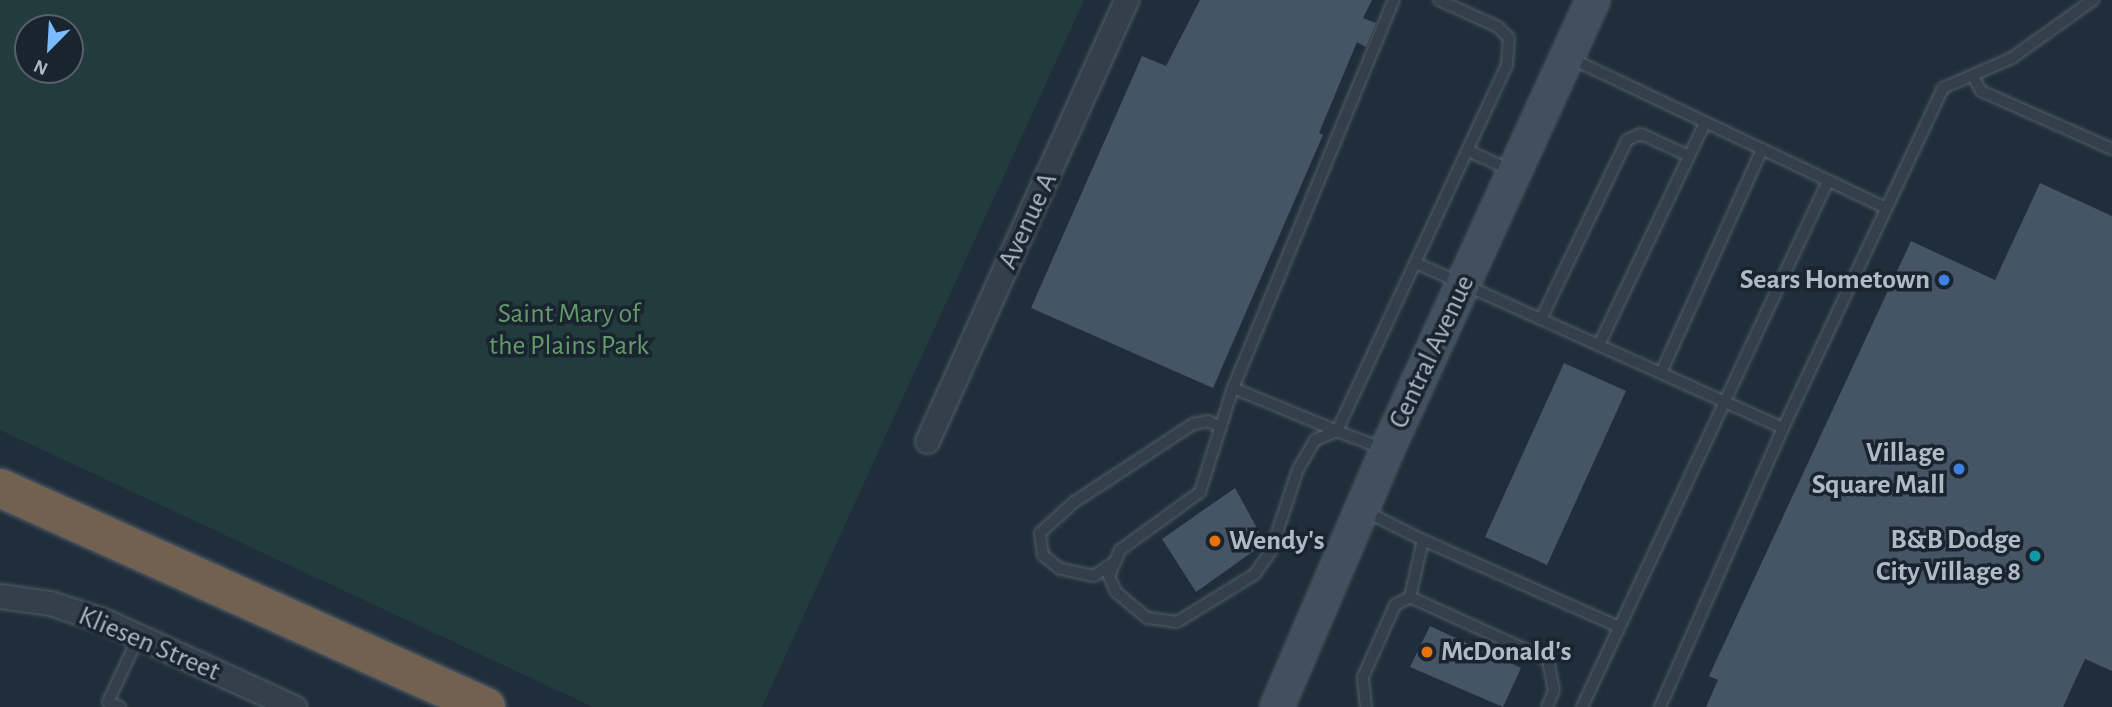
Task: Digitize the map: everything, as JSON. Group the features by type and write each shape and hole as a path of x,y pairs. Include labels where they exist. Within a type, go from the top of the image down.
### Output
{"highway":[{"path":"0,488 486,707"}],"street":[{"name":"Avenue A","path":"927,441 1126,0"},
{"name":"Central Avenue","path":"1277,707 1387,450 1591,1"},
{"name":"Kliesen Street","path":"0,596 50,603 138,638 294,707"}],"lane":[{"path":"1394,0 1233,388 1220,427 1213,465 1200,492 1120,550 1109,576 1128,607 1147,618 1177,622 1255,575 1274,544 1298,469 1315,440 1337,431 1502,82 1509,38 1498,27 1438,0"},
{"path":"1660,707 1783,428 1943,88 2012,58 2092,0"},
{"path":"1567,57 1886,208"},
{"path":"1973,76 1981,91 2111,145"},
{"path":"1599,345 1706,123"},
{"path":"1541,319 1627,140 1641,134 1689,156"},
{"path":"1661,373 1762,149"},
{"path":"1469,151 1514,172"},
{"path":"1582,707 1722,400 1828,181"},
{"path":"1416,263 1783,428"},
{"path":"1233,388 1387,450"},
{"path":"1115,561 1094,576 1060,569 1043,555 1040,533 1073,503 1193,424 1208,421 1220,427"},
{"path":"1362,509 1423,540 1619,626"},
{"path":"1366,707 1363,677 1395,605 1410,597 1423,540"},
{"path":"1410,597 1548,660 1554,690 1547,707"},
{"path":"120,707 108,702 138,638"}],"green space":[{"name":"Saint Mary of the Plains Park","path":"0,0 1084,0 762,707 593,707 0,430"}],"building":[{"path":"1200,0 1372,0 1363,18 1376,23 1366,47 1357,42 1319,133 1323,135 1213,388 1031,308 1142,56 1166,66"},
{"name":"Village Square Mall","path":"2040,183 2112,216 2112,671 2085,659 2063,707 1706,707 1718,680 1709,676 1911,241 1995,280"},
{"path":"1564,363 1626,391 1547,565 1485,537"},
{"name":"Wendy's","path":"1235,488 1265,543 1196,592 1162,539"},
{"path":"1430,626 1521,668 1503,707 1410,667"}],"place":[{"name":"Sears Hometown","path":"1944,280"},
{"name":"Village Square Mall","path":"1959,469"},
{"name":"Wendy's","path":"1215,541"},
{"name":"B&B Dodge City Village 8","path":"2035,556"},
{"name":"McDonald's","path":"1427,652"}]}
